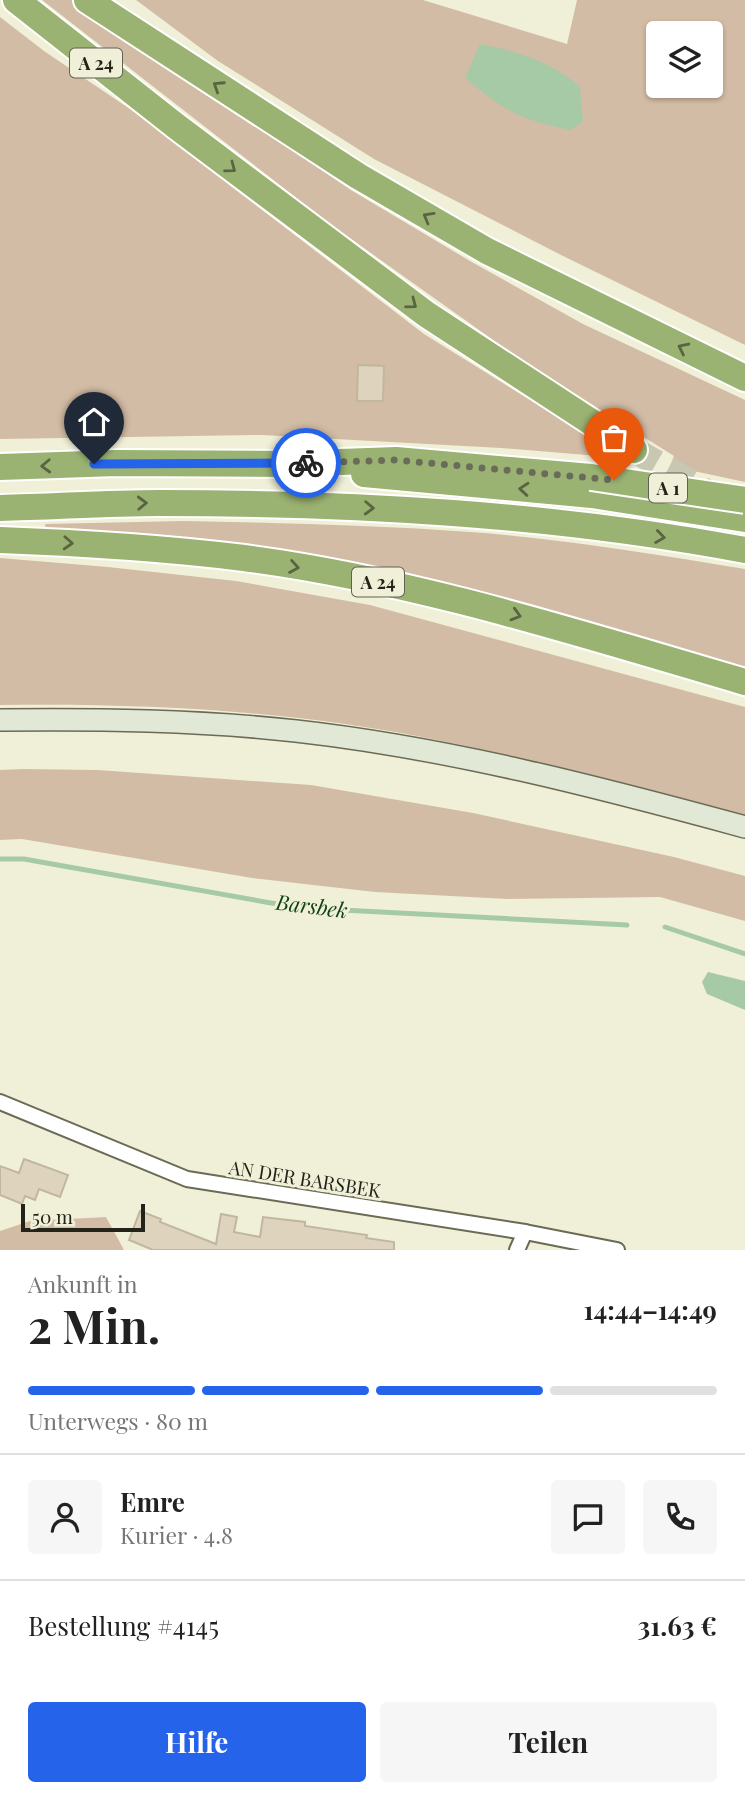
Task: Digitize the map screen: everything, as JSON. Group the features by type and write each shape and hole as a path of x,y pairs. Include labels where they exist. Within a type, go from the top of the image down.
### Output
{"highway":[{"name":"A 24","path":"16,0 176,127 426,314 634,450"},
{"name":"A 24","path":"87,0 358,176 487,251 745,378"},
{"name":"A 1","path":"0,467 396,460 592,486 745,500"},
{"name":"A 1","path":"592,486 745,520"},
{"path":"0,508 157,503 287,504 445,511 592,527 745,550"},
{"name":"A 24","path":"0,540 119,545 246,558 377,582 508,613 745,682"}],"main road":[{"path":"0,720 107,719 297,731 518,769 745,827"}],"street":[{"name":"AN DER BARSBEK","path":"0,1102 187,1179 524,1232 617,1250"},
{"path":"517,1250 524,1232"}],"shaded area":[{"path":"42,0 73,0 351,190 470,261 583,324 745,400 745,482 670,466 674,456 524,362 330,224"},
{"path":"136,0 423,0 567,44 577,0 745,0 745,345 561,255 374,159 218,61"},
{"path":"0,17 44,51 133,111 424,334 623,458 501,448 262,435 0,439"},
{"path":"480,44 533,59 569,78 580,87 583,121 571,130 553,126 514,113 491,99 465,78"},
{"path":"183,521 471,532 574,543 745,569 745,668 509,603 46,529 45,524"},
{"path":"0,558 236,581 370,605 745,707 745,817 503,754 422,737 317,720 159,707 0,705"},
{"path":"0,770 98,770 311,785 473,813 674,857 745,876 745,921 660,897 508,899 375,892 252,878 22,839 0,840"},
{"path":"708,972 745,981 745,1010 707,994 702,982"},
{"path":"106,1217 124,1250 0,1250 0,1231 30,1221"}],"building":[{"path":"358,365 384,366 383,401 357,401"},
{"path":"24,1159 68,1175 60,1197 39,1189 35,1200 25,1196 22,1204 0,1195 0,1166 19,1173"},
{"path":"140,1211 161,1219 160,1222 216,1244 221,1214 237,1217 234,1232 260,1237 263,1217 305,1222 305,1226 367,1235 366,1238 394,1242 394,1250 153,1250 129,1240"}],"waterway":[{"name":"Barsbek","path":"0,859 24,859 271,903 323,909 627,925"},
{"name":"Barsbek","path":"665,927 745,954"}],"tunnel":[{"path":"634,450 712,495"}],"way so far":[{"path":"306,463 396,460 614,480"}],"route":[{"path":"94,464 306,463"}]}
